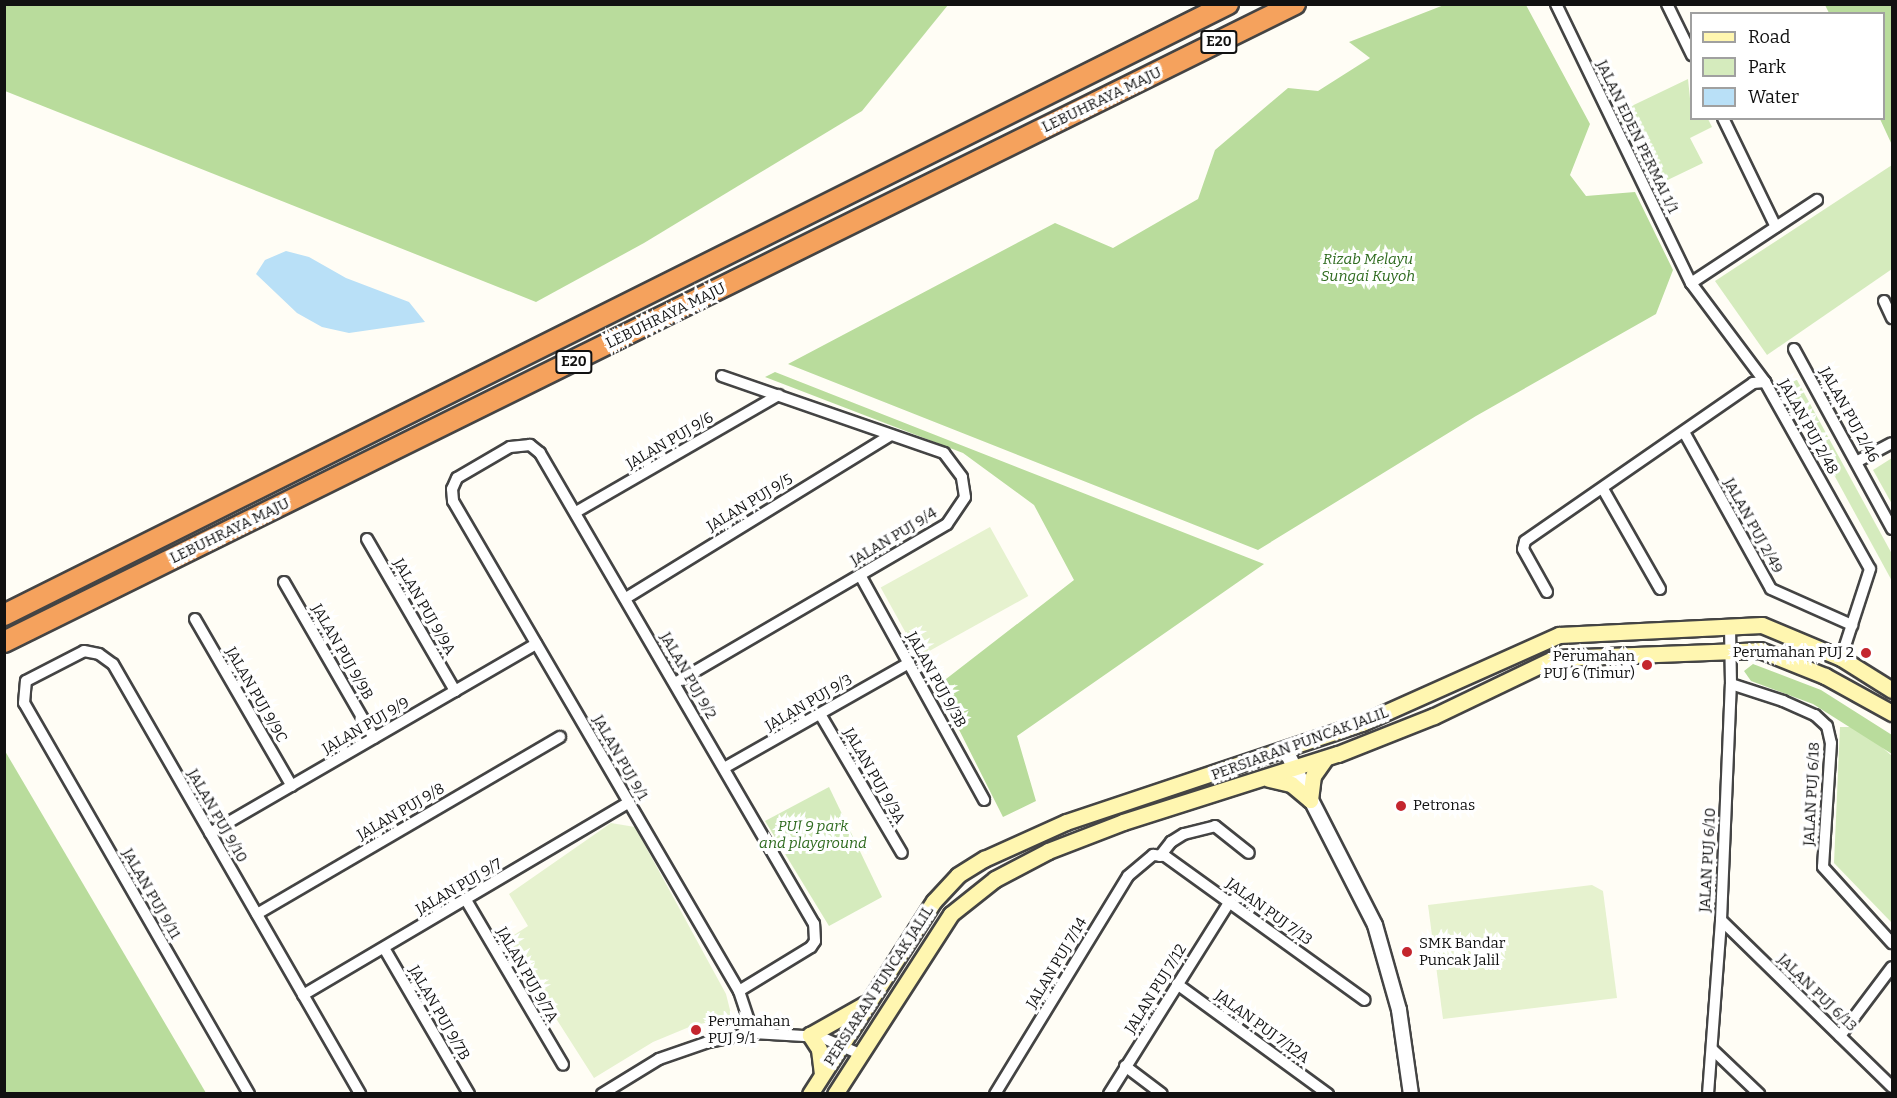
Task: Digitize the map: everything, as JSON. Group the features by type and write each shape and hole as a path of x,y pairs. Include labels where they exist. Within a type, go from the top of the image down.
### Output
{"highway":[{"name":"LEBUHRAYA MAJU","path":"4,615 1228,4"},
{"name":"LEBUHRAYA MAJU","path":"4,642 1295,4"}],"main road":[{"name":"PERSIARAN PUNCAK JALIL","path":"810,1094 841,1043 945,887 984,859 1066,822 1286,751 1401,707 1559,635 1761,625 1841,658 1893,690"},
{"name":"PERSIARAN PUNCAK JALIL","path":"835,1094 951,914 995,879 1048,851 1123,822 1295,770 1434,716 1555,658 1760,650 1825,676 1893,713"},
{"path":"1310,800 1313,776 1325,759"},
{"path":"1266,778 1291,784 1310,800"},
{"path":"822,1074 819,1049 810,1035 869,1002"}],"street":[{"name":"JALAN EDEN PERMAI 1/1","path":"1556,4 1691,283 1765,382"},
{"path":"1667,4 1690,51"},
{"path":"1724,120 1776,227"},
{"path":"1691,283 1817,200"},
{"path":"1884,302 1893,318"},
{"name":"JALAN PUJ 2/46","path":"1794,349 1893,529"},
{"name":"JALAN PUJ 9/4","path":"675,683 947,524 965,497 962,477 944,453 722,376"},
{"name":"JALAN PUJ 2/48","path":"1547,592 1522,546 1753,383 1765,382 1870,569 1841,658"},
{"name":"JALAN PUJ 9/6","path":"576,512 779,395"},
{"name":"JALAN PUJ 2/49","path":"1684,432 1771,589 1852,625"},
{"name":"JALAN PUJ 9/5","path":"626,598 891,435"},
{"name":"JALAN PUJ 2/48","path":"1858,462 1893,443"},
{"name":"JALAN PUJ 9/2","path":"453,501 452,489 457,478 510,447 524,444 540,453 576,512 816,933 815,941 805,952 739,991"},
{"path":"1603,489 1660,589"},
{"name":"JALAN PUJ 9/1","path":"453,501 739,991 753,1033"},
{"name":"JALAN PUJ 9/9A","path":"367,539 455,691"},
{"name":"JALAN PUJ 9/3B","path":"860,575 984,800"},
{"name":"JALAN PUJ 9/9B","path":"284,582 374,738"},
{"name":"JALAN PUJ 9/9C","path":"195,619 292,786"},
{"name":"JALAN PUJ 6/10","path":"1708,1094 1713,1050 1720,920 1731,684 1730,628"},
{"name":"JALAN PUJ 9/9","path":"210,833 536,644"},
{"name":"JALAN PUJ 9/10","path":"27,710 22,695 26,681 84,651 106,658 360,1094"},
{"name":"JALAN PUJ 9/3","path":"724,768 909,663"},
{"name":"JALAN PUJ 6/18","path":"1731,684 1783,701 1815,715 1827,726 1831,743 1823,867 1893,943"},
{"name":"JALAN PUJ 9/11","path":"27,710 249,1094"},
{"name":"JALAN PUJ 9/3A","path":"820,714 902,853"},
{"name":"JALAN PUJ 9/8","path":"257,914 560,737"},
{"path":"1286,751 1310,800 1357,884 1390,968 1407,1053 1411,1094"},
{"name":"JALAN PUJ 9/7","path":"303,995 629,802"},
{"name":"JALAN PUJ 7/14","path":"995,1094 1128,876 1184,834 1215,826 1249,853"},
{"name":"JALAN PUJ 7/13","path":"1156,855 1230,902 1365,1000"},
{"name":"JALAN PUJ 9/7A","path":"466,900 562,1065"},
{"name":"JALAN PUJ 7/12","path":"1109,1094 1230,902"},
{"name":"JALAN PUJ 6/13","path":"1720,920 1893,1087"},
{"name":"JALAN PUJ 9/7B","path":"384,948 469,1094"},
{"path":"1840,1036 1893,967"},
{"name":"JALAN PUJ 7/12A","path":"1177,984 1328,1094"},
{"path":"602,1094 658,1059 708,1042 753,1033 810,1035 841,1043 860,1054"},
{"path":"1713,1050 1759,1094"},
{"path":"1125,1066 1162,1094"}],"green space":[{"path":"4,5 948,5 862,111 644,243 536,302 5,91"},
{"name":"Rizab Melayu Sungai Kuyoh","path":"1444,5 1526,5 1590,124 1570,175 1586,196 1635,192 1673,270 1656,314 1476,416 1258,550 788,364 1055,223 1113,248 1198,199 1215,150 1288,88 1318,91 1370,58 1349,42"},
{"path":"1825,5 1892,5 1892,145 1880,120 1885,120 1885,12 1828,12"},
{"path":"1688,79 1690,120 1708,120 1712,127 1690,138 1703,163 1653,187 1617,113"},
{"path":"1892,165 1892,269 1767,355 1715,281"},
{"path":"775,372 1264,564 1017,736 1036,801 1003,817 937,686 1074,580 1034,505 963,453 765,377"},
{"path":"1789,378 1797,380 1892,554 1892,581 1786,387"},
{"path":"1892,458 1892,504 1873,470"},
{"path":"990,527 1028,596 919,657 881,588"},
{"path":"1753,664 1821,690 1892,735 1892,754 1813,704 1751,681 1744,671"},
{"path":"1840,727 1859,727 1892,756 1892,923 1834,863"},
{"path":"5,751 206,1093 5,1093"},
{"name":"PUJ 9 park and playground","path":"829,787 882,897 829,926 765,821"},
{"path":"611,823 635,827 726,994 732,1018 694,1025 653,1042 594,1078 506,940 528,926 509,894"},
{"path":"1592,885 1603,891 1617,998 1443,1019 1428,905"}],"water":[{"path":"286,251 309,257 346,278 409,302 425,322 349,333 322,327 297,313 256,274 265,260"}],"place":[{"name":"Perumahan PUJ 2","path":"1866,653"},
{"name":"Perumahan PUJ 6 (Timur)","path":"1647,665"},
{"name":"Petronas","path":"1401,806"},
{"name":"SMK Bandar Puncak Jalil","path":"1407,952"},
{"name":"Perumahan PUJ 9/1","path":"696,1030"}]}
